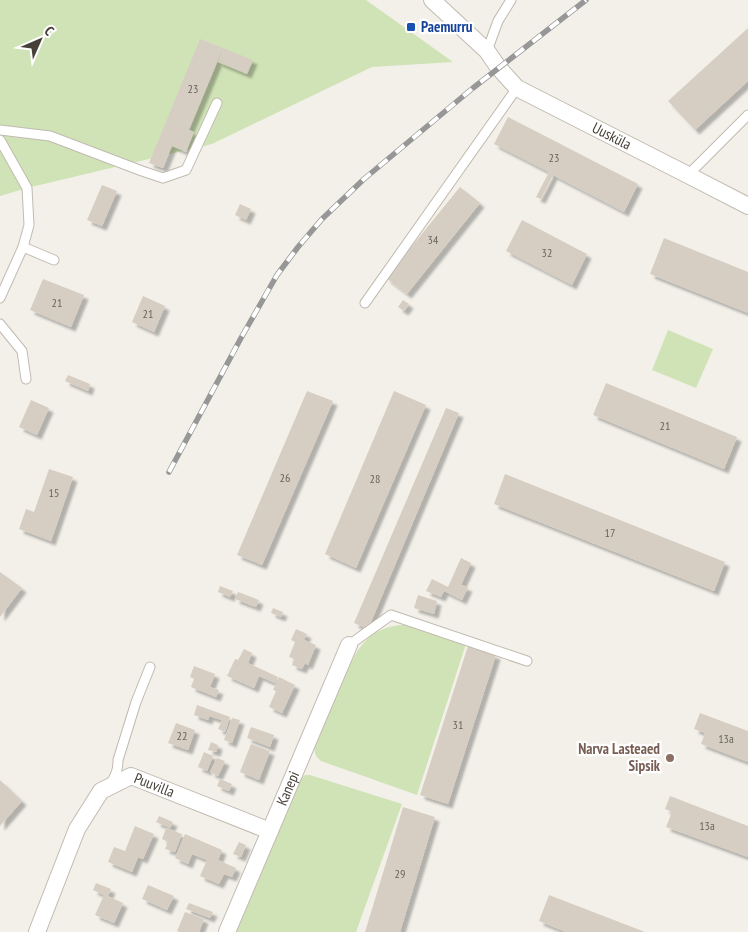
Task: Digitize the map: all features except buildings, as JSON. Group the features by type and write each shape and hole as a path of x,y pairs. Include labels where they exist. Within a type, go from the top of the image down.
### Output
{"street":[{"name":"Uusküla","path":"432,0 487,51 498,67 517,88 748,206"},
{"name":"Kanepi","path":"227,932 349,645"},
{"name":"Puuvilla","path":"36,932 77,829 101,791 131,776 270,831"}],"lane":[{"path":"487,51 498,21 511,0"},
{"path":"365,303 517,88"},
{"path":"0,130 50,136 163,178 186,170 217,103"},
{"path":"688,174 748,115"},
{"path":"0,140 27,188 29,225 22,247 0,298"},
{"path":"22,247 54,260"},
{"path":"0,324 22,352 26,379"},
{"path":"349,645 391,615 527,661"},
{"path":"106,789 115,777 118,769 118,760 136,702 150,667"}],"green space":[{"path":"0,0 366,0 453,62 372,67 212,144 0,196"},
{"path":"668,330 713,349 696,388 652,370"},
{"path":"413,624 466,644 417,795 321,761 316,756 315,750 315,745 338,691 360,647 372,635 382,630"},
{"path":"305,775 402,804 356,932 234,932 299,781"}],"railway":[{"path":"169,472 277,275 322,219 364,179 473,88 586,0"}],"place":[{"name":"Paemurru","path":"411,27"},
{"name":"Narva Lasteaed Sipsik","path":"670,758"}]}
